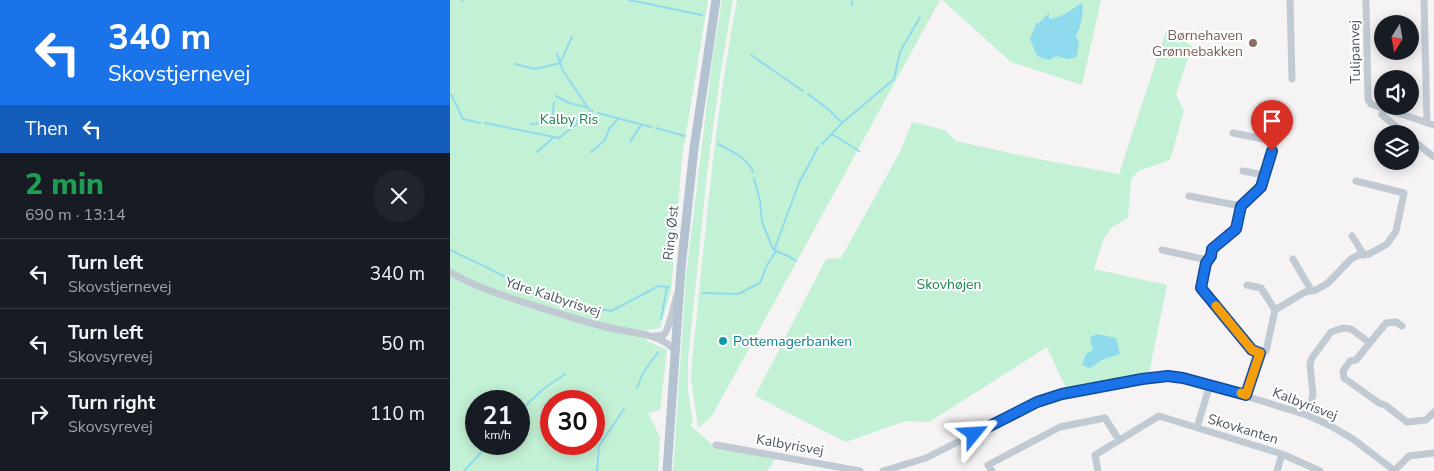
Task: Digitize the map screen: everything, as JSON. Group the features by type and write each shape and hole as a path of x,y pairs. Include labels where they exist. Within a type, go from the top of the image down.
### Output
{"main road":[{"name":"Ring Øst","path":"667,471 679,290 694,148 716,0"}],"street":[{"path":"1290,0 1292,79"},
{"name":"Tulipanvej","path":"1366,0 1368,100 1374,105"},
{"path":"1405,115 1431,124 1424,0"},
{"path":"1382,115 1394,125"},
{"path":"1233,133 1274,141 1261,187 1241,206 1236,229 1212,249 1201,288 1252,350 1260,353 1266,351 1275,310 1261,288 1247,285"},
{"path":"1419,146 1434,158"},
{"path":"1243,170 1264,175"},
{"path":"1275,310 1305,292 1316,290 1328,284 1351,259 1369,254 1386,244 1396,231 1404,193 1356,181"},
{"path":"1188,196 1241,206"},
{"path":"1352,236 1364,255"},
{"path":"1162,250 1208,260"},
{"path":"1293,259 1311,290"},
{"name":"Ydre Kalbyrisvej","path":"450,272 471,283 606,328 651,336 662,340 674,349"},
{"path":"651,336 662,335 667,330 672,307 679,290"},
{"path":"1402,326 1396,322 1386,324 1356,360 1350,361 1343,371 1344,378 1407,422 1426,420 1434,412"},
{"path":"1307,415 1313,395 1310,364 1312,358 1331,332 1343,328 1351,328 1370,343"},
{"path":"1246,395 1260,353"},
{"name":"Kalbyrisvej","path":"883,471 926,458 1037,402 1062,394 1153,377 1178,378 1210,385 1307,415 1353,439 1395,471"},
{"name":"Skovkanten","path":"1197,427 1210,385"},
{"name":"Skovkanten","path":"1098,471 1095,455 1159,416 1282,454 1320,471"},
{"path":"992,471 988,465 1060,427 1105,418 1119,440"},
{"name":"Kalbyrisvej","path":"716,445 860,471"},
{"name":"Skovkanten","path":"1277,471 1282,454"},
{"path":"1395,471 1409,456 1434,454"}],"green space":[{"name":"Kalby Ris","path":"450,0 708,0 682,158 671,291 660,328 647,330 647,341 667,350 660,410 648,413 660,437 658,471 450,471"},
{"path":"722,0 733,0 707,174 688,360 688,390 693,422 690,425 715,447 775,459 766,471 673,471 686,276 712,62"},
{"path":"737,0 940,0 712,416 698,428 691,378 692,361 716,135"},
{"path":"942,0 1101,0 1082,85 1011,62"},
{"name":"Skovhøjen","path":"1166,31 1192,46 1176,94 1184,111 1170,160 1138,171 1131,180 1128,218 1112,227 1103,240 1094,269 1167,285 1149,373 1109,382 1066,388 1047,347 929,422 905,421 846,442 755,396 826,259 841,258 900,152 912,122 945,130 956,141 1119,174"}],"water":[{"path":"1082,3 1082,20 1076,36 1079,44 1077,56 1069,59 1057,56 1049,60 1037,56 1030,39 1036,24 1049,13 1049,19 1054,18"},
{"path":"1098,334 1116,338 1120,354 1104,359 1090,368 1082,365 1086,354 1093,350 1090,337"}],"waterway":[{"path":"629,0 702,15"},
{"path":"852,0 852,5"},
{"path":"822,144 842,123 894,79 900,52 920,17"},
{"path":"515,64 535,69 560,63 572,37"},
{"path":"557,54 563,71 591,112"},
{"path":"751,55 803,91"},
{"path":"451,94 463,119 480,123"},
{"path":"808,94 828,109 842,123"},
{"path":"556,96 569,103 586,107"},
{"path":"552,122 554,102"},
{"path":"485,123 559,138 593,111"},
{"path":"598,113 651,127"},
{"path":"531,124 581,120"},
{"path":"591,152 605,140 609,129 617,120"},
{"path":"630,142 641,125"},
{"path":"656,128 685,136"},
{"path":"832,134 859,151"},
{"path":"537,152 554,137"},
{"path":"718,144 743,159 748,163 753,172"},
{"path":"776,251 775,248 799,183 818,147"},
{"path":"754,178 760,201 762,222 773,249 776,251"},
{"path":"450,250 511,280 526,291 571,304"},
{"path":"703,293 738,294 760,283 767,265 776,251 796,261"},
{"path":"577,305 611,311 659,286 669,287"},
{"path":"661,319 667,287"},
{"path":"637,388 643,373 658,352"},
{"path":"530,401 542,390 565,374"},
{"path":"597,471 599,446 624,409"},
{"path":"464,471 479,455"}],"slow traffic":[{"path":"1216,306 1252,350 1260,353 1246,395 1241,393"}],"place":[{"name":"Børnehaven Grønnebakken","path":"1253,43"},
{"name":"Pottemagerbanken","path":"723,341"}],"route":[{"path":"974,434 1037,402 1062,394 1153,377 1183,378 1246,395 1260,353 1252,350 1201,288 1206,263 1211,256 1212,249 1236,229 1241,206 1261,187 1272,151"}]}
